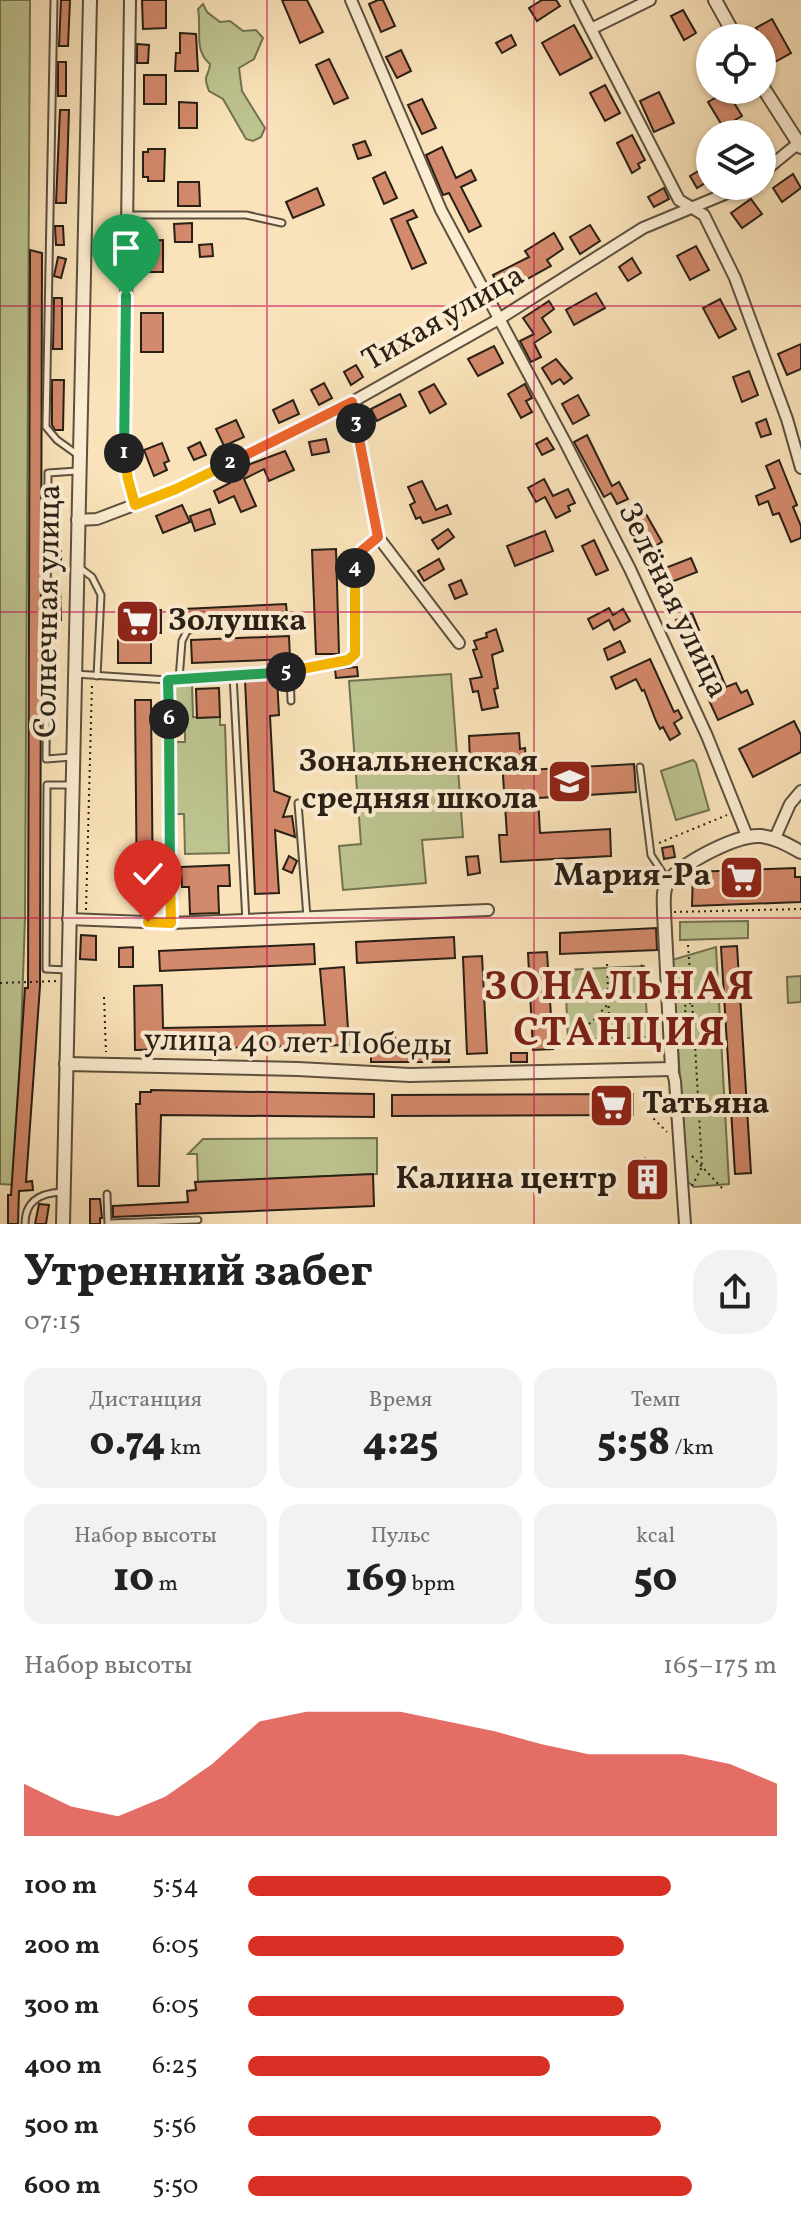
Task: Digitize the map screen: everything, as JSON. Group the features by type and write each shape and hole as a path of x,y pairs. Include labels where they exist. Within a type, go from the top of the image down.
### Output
{"street":[{"name":"Солнечная улица","path":"63,1224 90,0"},
{"path":"130,0 124,458 135,505"},
{"name":"Зелёная улица","path":"351,0 441,210 630,569 707,736 747,836"},
{"path":"576,0 679,200 704,215 735,278 787,419 801,468"},
{"path":"591,29 650,0"},
{"path":"715,0 728,24"},
{"path":"774,104 800,144 776,162"},
{"name":"Тихая улица","path":"77,520 97,519 176,489 352,402 499,319 643,228 709,200"},
{"path":"352,402 378,537 459,643"},
{"path":"775,838 790,804 801,791"},
{"path":"685,1224 672,1069 665,887 680,870 706,854 747,836 775,838 801,852"},
{"path":"68,919 246,922 488,910"},
{"name":"улица 40 лет Победы","path":"66,1064 298,1069 410,1075 672,1069"}],"lane":[{"path":"54,0 46,427 78,456"},
{"path":"127,215 246,215 282,223"},
{"path":"72,757 46,759 48,473 78,470"},
{"path":"74,674 168,680 290,672 348,660 355,654 356,558 363,548 378,537"},
{"path":"76,567 92,577 101,595 95,675"},
{"path":"179,679 182,641 187,631 199,627 290,624"},
{"path":"290,672 291,701"},
{"path":"233,675 246,922"},
{"path":"168,680 171,923"},
{"path":"640,767 651,855 668,881"},
{"path":"68,975 46,969 47,785 71,785"},
{"path":"298,803 307,918"},
{"path":"25,1224 27,1207 31,1202 48,1193 63,1192"},
{"path":"107,1194 108,1224 198,1220"}],"path":[{"path":"86,919 95,675"},
{"path":"650,846 737,811"},
{"path":"664,912 801,909"},
{"path":"688,945 694,1030 690,1040 695,1045 702,1167 690,1190"},
{"path":"564,1041 588,1025 645,962"},
{"path":"607,964 610,1044"},
{"path":"0,983 68,975"},
{"path":"104,997 106,1052"},
{"path":"692,1002 686,1004 684,1009 687,1014 693,1014"},
{"path":"694,1030 703,1029 708,1037 704,1045 695,1045"},
{"path":"645,1110 673,1137"},
{"path":"685,1149 722,1188"}],"green space":[{"path":"0,0 30,0 25,917 16,1185 0,1184"},
{"path":"203,4 207,12 220,22 230,21 243,31 256,30 263,38 254,59 239,68 242,91 265,128 261,137 253,141 246,139 223,99 209,91 206,78 210,64 202,52 199,39 198,9"},
{"path":"451,674 463,837 422,840 426,883 343,890 339,846 361,844 349,681"},
{"path":"192,684 193,717 220,717 220,725 225,725 229,853 185,854 184,814 176,814 174,742 185,742 185,725 173,724 172,685"},
{"path":"693,760 709,810 676,820 661,771"},
{"path":"748,921 748,938 680,940 680,922"},
{"path":"716,947 729,1184 694,1187 687,1181 672,960"},
{"path":"644,966 648,1037 568,1041 565,970"},
{"path":"801,976 801,1002 788,1003 787,977"},
{"path":"377,1138 377,1174 198,1182 197,1154 188,1154 203,1139"}],"building":[{"path":"61,0 70,0 68,46 59,46"},
{"path":"142,0 166,0 166,28 143,29"},
{"path":"282,0 307,0 323,32 300,43"},
{"path":"383,0 395,26 381,32 369,4"},
{"path":"542,0 556,0 560,6 537,21 529,8"},
{"path":"683,10 696,33 684,40 671,16"},
{"path":"574,25 592,58 560,75 542,43"},
{"path":"776,26 791,53 776,61"},
{"path":"180,33 196,34 198,71 175,71 176,53 180,53"},
{"path":"511,35 516,45 502,53 496,43"},
{"path":"137,44 149,45 148,63 137,63"},
{"path":"401,50 411,71 397,78 386,57"},
{"path":"329,59 348,98 334,104 316,65"},
{"path":"58,62 66,62 66,96 58,96"},
{"path":"144,75 166,75 166,104 144,104"},
{"path":"605,85 620,113 605,121 590,93"},
{"path":"659,92 674,123 654,132 640,101"},
{"path":"422,99 436,128 422,134 408,105"},
{"path":"179,102 197,103 197,128 179,128"},
{"path":"709,104 735,104 742,116 735,120 719,120"},
{"path":"60,110 69,110 66,203 56,203"},
{"path":"632,135 645,160 632,173 617,143"},
{"path":"365,141 371,155 358,159 353,145"},
{"path":"442,147 456,178 471,170 476,180 461,187 481,226 469,232 449,193 443,195 426,155"},
{"path":"148,149 165,149 164,181 148,181 148,177 143,177 143,152 148,152"},
{"path":"385,172 397,198 384,204 373,178"},
{"path":"696,172 696,186 690,176"},
{"path":"793,174 801,188 782,202 776,186"},
{"path":"178,182 199,182 200,206 178,206"},
{"path":"317,188 324,205 293,218 286,202"},
{"path":"664,188 669,199 654,207 648,197"},
{"path":"752,200 762,214 742,228 731,213"},
{"path":"413,210 417,217 407,221 426,263 412,269 391,219"},
{"path":"192,223 192,242 175,242 174,224"},
{"path":"590,225 600,241 580,254 570,237"},
{"path":"55,226 63,226 64,245 56,245"},
{"path":"554,233 563,249 547,260 551,266 502,293 493,275 529,257 525,251"},
{"path":"163,240 163,272 143,272 143,241"},
{"path":"212,244 213,256 200,257 199,245"},
{"path":"696,246 709,270 690,280 677,256"},
{"path":"30,250 42,253 40,986 26,1182 32,1181 33,1190 19,1191 18,1224 8,1224 25,988 28,988"},
{"path":"58,257 66,259 61,278 54,276"},
{"path":"632,258 641,273 628,281 619,267"},
{"path":"596,293 605,308 574,325 566,310"},
{"path":"469,295 478,310 451,326 442,312"},
{"path":"54,298 62,298 62,349 53,349"},
{"path":"720,299 736,329 719,338 703,308"},
{"path":"549,301 554,309 542,318 551,332 534,343 541,357 531,362 520,341 534,334 523,318"},
{"path":"141,313 163,313 163,352 141,352"},
{"path":"409,331 418,345 402,355 393,341"},
{"path":"801,344 801,369 787,375 778,354"},
{"path":"494,346 503,363 478,376 468,359"},
{"path":"556,359 572,378 564,384 560,379 552,384 542,368"},
{"path":"356,365 363,377 351,385 344,372"},
{"path":"749,371 758,395 742,402 733,377"},
{"path":"52,380 64,380 63,430 55,430 52,425"},
{"path":"324,383 332,398 319,405 311,390"},
{"path":"434,384 446,404 430,413 419,392"},
{"path":"525,384 532,398 526,401 532,412 521,418 508,394"},
{"path":"400,394 406,406 377,421 371,409"},
{"path":"578,395 589,415 573,424 562,404"},
{"path":"293,400 299,414 279,423 273,410"},
{"path":"766,419 771,434 761,437 756,423"},
{"path":"236,420 244,437 224,446 216,429"},
{"path":"587,435 612,486 619,482 628,499 617,504 611,493 604,497 574,442"},
{"path":"547,438 554,449 542,455 536,444"},
{"path":"326,439 329,452 312,455 309,442"},
{"path":"200,442 206,455 194,460 188,448"},
{"path":"162,443 169,461 164,463 167,470 154,476 144,450"},
{"path":"285,451 294,470 269,481 264,469 244,479 256,506 241,512 234,496 219,503 214,491 230,483 226,473"},
{"path":"779,460 797,505 793,507 801,526 801,538 791,542 779,513 773,515 768,501 759,505 756,496 775,488 766,466"},
{"path":"544,479 553,496 568,489 575,503 568,506 570,511 556,518 545,497 536,502 528,488"},
{"path":"422,481 436,510 447,505 451,514 423,523 420,517 416,519 410,505 415,502 408,487"},
{"path":"182,505 190,522 163,533 156,516"},
{"path":"210,509 215,524 195,531 190,516"},
{"path":"53,512 61,512 61,561 53,560"},
{"path":"646,514 662,542 650,549 641,531 636,534 629,523"},
{"path":"448,529 454,537 438,549 432,540"},
{"path":"545,531 553,551 515,566 507,546"},
{"path":"594,540 608,570 596,575 582,546"},
{"path":"336,549 339,654 316,654 312,550"},
{"path":"691,558 697,572 661,586 655,572"},
{"path":"439,559 444,569 424,581 418,571"},
{"path":"461,580 467,594 455,599 449,585"},
{"path":"53,586 60,586 61,620 52,620"},
{"path":"286,604 287,614 184,620 184,609"},
{"path":"609,608 613,615 623,609 630,621 614,630 609,620 593,629 588,619"},
{"path":"118,610 161,610 161,633 151,633 151,663 118,663"},
{"path":"692,613 699,630 683,636 676,620"},
{"path":"496,629 503,651 492,655 498,707 482,710 478,691 473,692 470,679 482,677 473,650 477,649 474,641 487,637 486,633"},
{"path":"289,636 290,659 192,663 191,640"},
{"path":"620,641 625,652 608,660 604,649"},
{"path":"713,656 726,687 736,683 741,693 747,690 753,704 718,720 707,696 716,692 702,661"},
{"path":"650,659 674,712 678,710 682,718 674,723 680,734 670,740 663,727 660,729 644,690 636,679 616,689 611,677"},
{"path":"357,667 358,676 336,678 335,669"},
{"path":"277,678 279,715 270,716 274,791 290,797 283,817 292,816 295,837 275,830 279,893 255,894 245,680"},
{"path":"219,688 220,717 197,718 196,689"},
{"path":"135,700 151,700 153,901 137,902"},
{"path":"794,721 801,735 801,752 753,777 739,749"},
{"name":"Зональненская средняя школа","path":"519,733 520,749 525,748 527,770 634,764 636,792 538,798 540,833 610,829 611,856 501,862 499,835 507,835 502,761 470,763 469,736"},
{"path":"673,846 675,857 664,859 662,848"},
{"path":"289,856 297,861 292,873 283,869"},
{"path":"478,856 480,873 468,875 466,857"},
{"path":"229,865 230,886 218,886 219,913 190,914 189,887 182,887 181,867"},
{"path":"795,868 795,877 801,877 801,902 692,906 693,872"},
{"path":"656,928 657,950 560,954 560,933"},
{"path":"81,935 96,936 96,960 80,959"},
{"path":"454,937 455,958 357,963 356,942"},
{"path":"314,944 315,964 160,971 159,951"},
{"path":"737,946 751,1173 735,1174 721,947"},
{"path":"133,947 133,967 119,967 119,948"},
{"path":"547,952 553,1049 533,1050 528,953"},
{"path":"482,956 487,1053 467,1054 463,957"},
{"path":"344,967 349,1045 135,1050 134,986 162,985 163,1028 325,1025 320,969"},
{"path":"380,1034 395,1034 396,1053 437,1052 437,1046 448,1046 449,1062 371,1062 371,1041 380,1041"},
{"path":"511,1053 527,1053 527,1062 511,1062"},
{"path":"140,1092 374,1094 374,1117 161,1115 159,1186 138,1186 136,1104 140,1104"},
{"path":"633,1094 633,1115 392,1116 392,1095"},
{"name":"Калина центр","path":"645,1158 657,1165 663,1175 663,1185 652,1185 653,1190 646,1196 633,1188 631,1163 641,1163"},
{"path":"373,1174 374,1206 113,1217 113,1206 188,1202 187,1191 196,1190 195,1182"},
{"path":"90,1199 100,1199 100,1224 90,1224"},
{"path":"39,1204 49,1205 46,1224 35,1224"}],"place":[{"name":"Золушка","path":"137,622"},
{"name":"Зональненская средняя школа","path":"569,781"},
{"name":"Мария-Ра","path":"742,877"},
{"name":"Татьяна","path":"611,1105"},
{"name":"Калина центр","path":"648,1180"}],"district":[{"name":"ЗОНАЛЬНАЯ СТАНЦИЯ","path":"620,1012"}],"route":[{"path":"126,296 124,458 135,505 176,489 352,402 378,537 363,548 356,558 355,654 348,660 290,672 168,680 171,923 148,922"}]}
